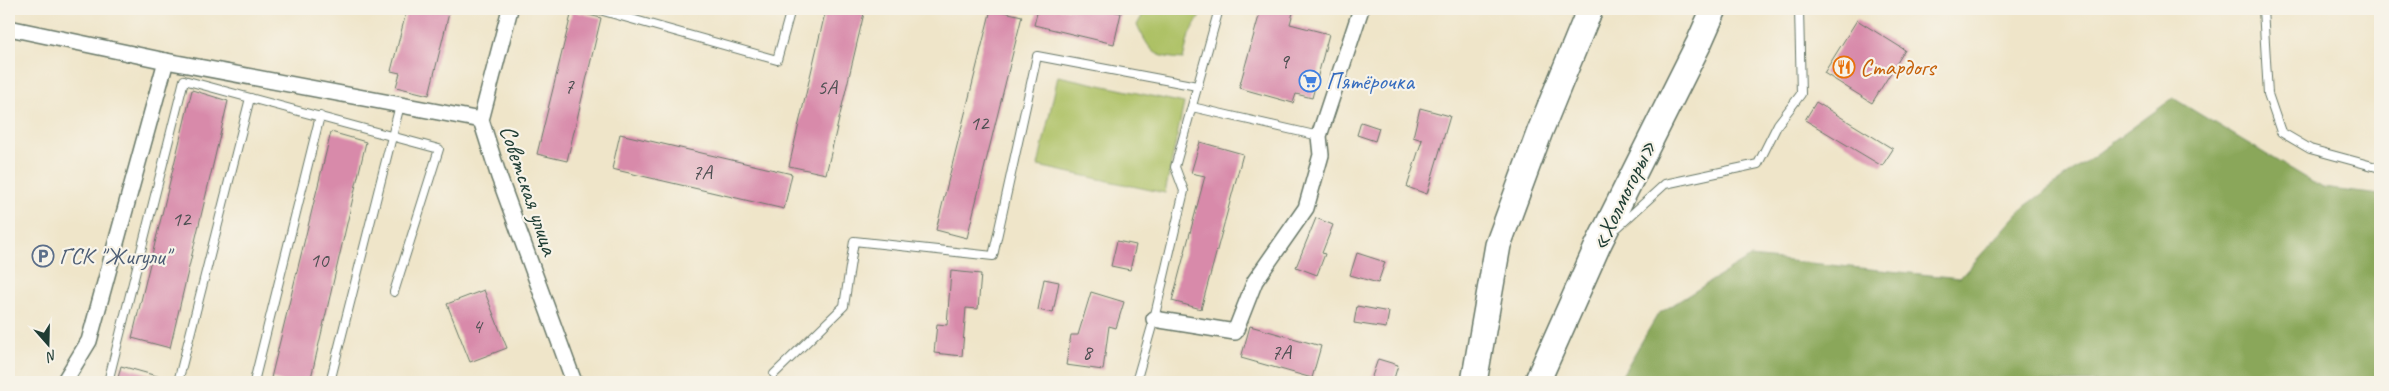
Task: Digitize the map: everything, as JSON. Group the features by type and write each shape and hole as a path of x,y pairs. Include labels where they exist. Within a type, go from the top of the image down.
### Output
{"highway":[{"path":"1474,382 1498,245 1540,131 1590,9"},
{"name":"«Холмогоры»","path":"1536,382 1598,245 1699,43 1714,9"}],"street":[{"name":"Советская улица","path":"510,9 481,120 499,177 574,382"},
{"path":"1154,319 1235,332 1255,281 1306,208 1321,155 1320,136 1361,9"},
{"path":"1699,43 1702,31 1701,9"},
{"path":"9,28 481,120"},
{"path":"64,382 89,341 166,60"}],"lane":[{"path":"596,9 778,60 791,9"},
{"path":"1136,382 1154,319 1184,191 1175,167 1219,9"},
{"path":"1598,245 1665,184 1758,164 1778,124 1801,94 1799,9"},
{"path":"2263,9 2268,94 2281,132 2310,149 2380,168"},
{"path":"774,374 844,306 854,241 993,256 1037,56 1197,86"},
{"path":"108,382 184,80 439,149 394,292"},
{"path":"178,382 250,98"},
{"path":"330,382 400,105"},
{"path":"1192,108 1320,136"},
{"path":"254,382 320,116"}],"green space":[{"path":"1146,9 1204,9 1189,35 1183,59 1165,57 1150,47 1137,25"},
{"path":"1058,76 1184,103 1165,193 1038,166"},
{"path":"2173,98 2322,188 2380,195 2380,382 1618,382 1658,314 1750,257 1960,278 2024,207"}],"building":[{"path":"407,9 450,9 429,95 396,87 400,73 391,71"},
{"path":"826,9 865,9 826,174 789,166"},
{"path":"991,9 1022,16 967,238 936,230"},
{"path":"1038,9 1104,9 1121,13 1114,44 1034,25"},
{"path":"1261,9 1294,9 1290,24 1329,34 1312,98 1296,94 1293,103 1239,88"},
{"path":"572,11 601,18 567,161 537,154"},
{"path":"1857,20 1905,50 1872,103 1824,73"},
{"path":"192,90 228,101 170,348 132,338"},
{"path":"1816,102 1893,149 1882,166 1805,120"},
{"path":"1420,108 1450,116 1427,194 1407,187 1422,140 1413,137"},
{"path":"1361,122 1379,128 1375,141 1357,135"},
{"path":"331,132 366,142 310,382 285,382 271,378"},
{"path":"620,134 792,174 784,209 612,169"},
{"path":"1200,142 1243,154 1201,309 1172,301 1205,176 1191,173"},
{"path":"1316,218 1333,225 1322,253 1325,254 1317,275 1296,267"},
{"path":"1117,241 1136,245 1130,270 1111,266"},
{"path":"1357,253 1385,262 1378,283 1350,275"},
{"path":"951,271 981,274 978,309 966,308 962,356 934,353 937,324 947,325"},
{"path":"1044,279 1059,282 1053,313 1038,310"},
{"path":"484,290 507,348 470,362 447,304"},
{"path":"1091,292 1124,302 1116,328 1109,326 1103,370 1066,365 1071,335 1078,335"},
{"path":"1357,306 1389,312 1386,328 1354,323"},
{"path":"1250,326 1321,346 1312,378 1241,358"},
{"path":"1378,359 1398,365 1393,382 1370,382"},
{"path":"121,366 164,378 163,382 117,382"}],"place":[{"name":"Стардогs","path":"1844,67"},
{"name":"Пятёрочка","path":"1310,81"},
{"name":"ГСК \"Жигули\"","path":"43,256"}]}
